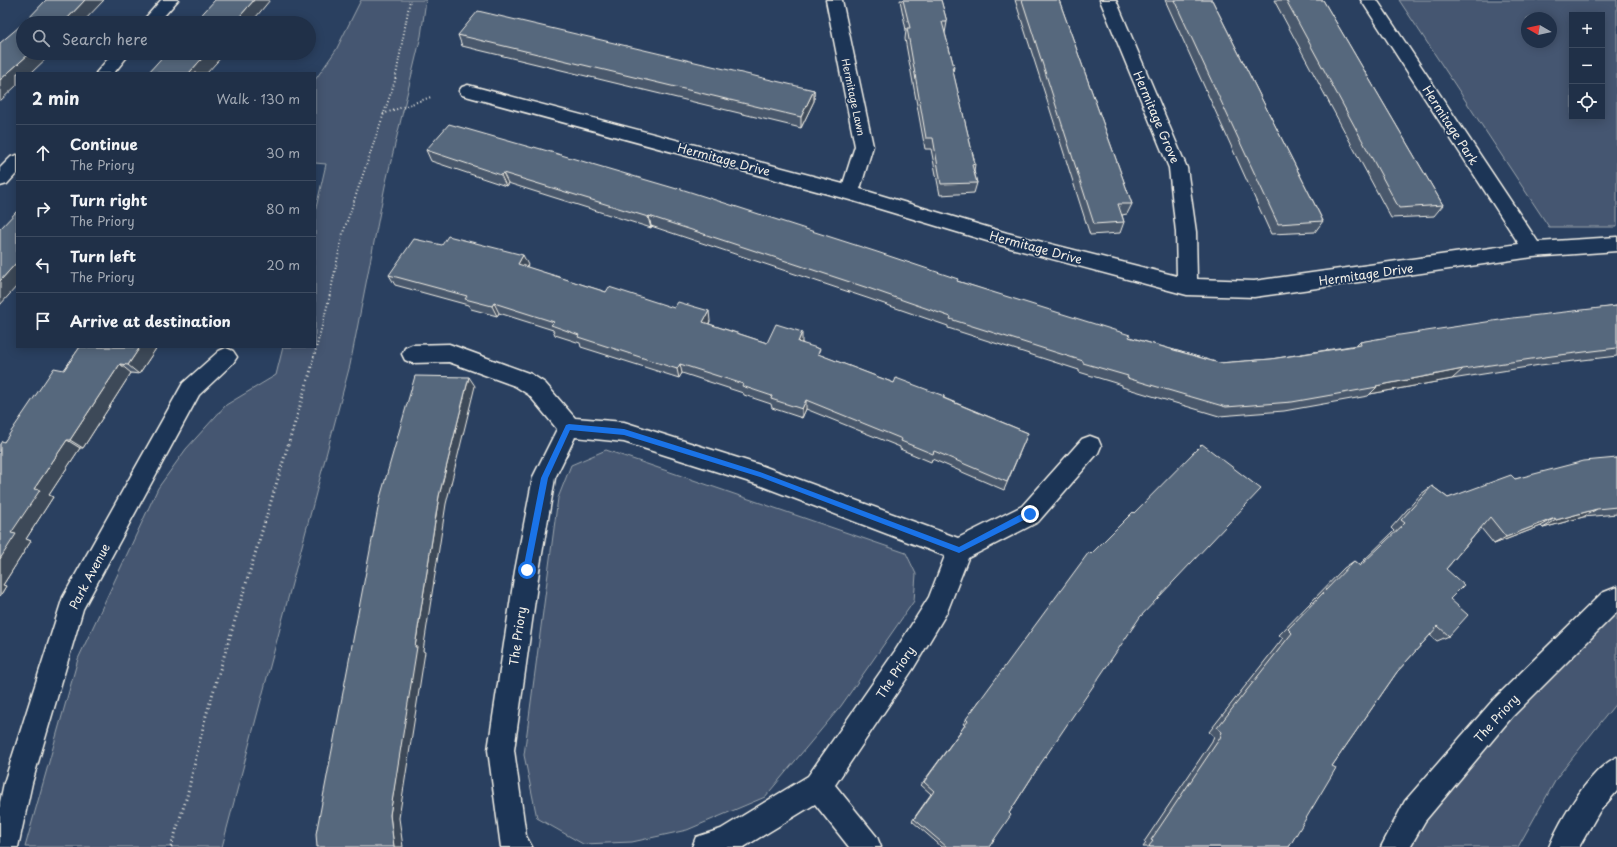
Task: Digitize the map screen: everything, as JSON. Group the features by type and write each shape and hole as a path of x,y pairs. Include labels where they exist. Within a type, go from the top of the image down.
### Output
{"street":[{"path":"155,16 170,0"},
{"name":"Hermitage Lawn","path":"834,0 864,146 850,193"},
{"name":"Hermitage Grove","path":"1108,0 1178,168 1186,232 1187,287"},
{"name":"Hermitage Park","path":"1370,0 1533,250"},
{"path":"105,72 116,60"},
{"name":"Hermitage Drive","path":"468,91 850,193 1007,240 1187,287 1254,289 1533,250 1617,244"},
{"path":"0,179 16,163"},
{"path":"412,354 449,353 523,380 538,389 569,427 624,432 760,475 959,550 1030,514 1090,446"},
{"name":"Park Avenue","path":"4,847 18,782 72,605 191,389 226,357"},
{"name":"The Priory","path":"518,847 513,843 500,750 527,570 544,478 569,427"},
{"name":"The Priory","path":"706,847 726,842 818,786 904,660 938,604 959,550"},
{"name":"The Priory","path":"1395,847 1415,811 1503,708 1614,600"},
{"path":"1563,847 1589,802 1617,771"},
{"path":"818,786 868,847"}],"path":[{"path":"171,847 187,796 205,719 310,373 329,299 343,233 394,81 410,0"},
{"path":"383,114 431,97"}],"shaded area":[{"path":"361,0 426,0 421,36 385,186 350,365 222,847 25,847 78,659 158,488 186,449 226,405 276,375 283,348 316,348 316,208 326,164 316,163 316,79 336,50"},
{"path":"1399,0 1617,0 1617,227 1549,227"},
{"path":"606,450 906,553 916,574 914,601 841,706 765,797 687,830 632,842 583,844 537,818 524,755 558,498 571,465"},
{"path":"1617,607 1617,702 1558,776 1518,847 1405,847 1421,818 1521,701"}],"building":[{"path":"46,0 85,0 70,16 31,16"},
{"path":"215,0 254,0 240,16 200,16"},
{"path":"903,0 941,0 947,22 942,22 954,67 952,67 975,164 972,165 977,183 941,184 933,138 926,138 907,28 910,28"},
{"path":"1022,0 1059,0 1132,204 1118,204 1124,222 1094,224"},
{"path":"1174,0 1212,0 1323,221 1278,224"},
{"path":"1286,0 1323,0 1443,205 1399,208"},
{"path":"478,11 814,90 801,117 458,35"},
{"path":"16,30 16,60 22,60 0,80 0,43"},
{"path":"160,60 201,60 190,72 149,72"},
{"path":"449,124 677,189 678,188 958,279 957,281 1130,335 1129,337 1219,363 1271,359 1361,345 1360,342 1393,336 1513,318 1617,306 1617,348 1463,369 1376,386 1377,387 1292,402 1226,407 1127,378 1128,376 1083,363 1083,361 950,319 951,317 868,288 649,216 648,217 503,173 501,175 426,150"},
{"path":"16,212 16,263 0,281 0,229"},
{"path":"448,236 523,255 518,264 606,292 609,287 674,308 678,302 709,311 703,322 767,343 776,324 802,332 798,342 820,349 818,354 894,383 896,378 944,396 943,398 1028,433 1007,482 934,451 933,454 901,441 902,439 806,400 802,409 771,399 772,396 742,386 743,384 680,364 677,369 578,337 579,335 551,325 554,322 494,303 492,306 465,299 467,296 389,275 414,239 442,245"},
{"path":"79,348 139,348 128,365 120,364 70,440 67,440 34,489 40,490 11,533 16,534 0,559 0,444 2,441 4,442 54,368 64,370"},
{"path":"415,376 469,377 439,496 390,815 394,847 317,847 316,834 380,498"},
{"path":"1202,444 1261,489 1140,617 1039,766 1009,813 1011,815 989,847 947,847 914,819 934,791 924,782 968,721 966,719 1089,552 1091,554 1133,512 1134,513"},
{"path":"1617,458 1617,507 1597,509 1556,520 1555,518 1506,537 1490,517 1446,569 1464,585 1450,599 1468,615 1449,636 1438,626 1397,672 1332,766 1336,768 1289,847 1149,846 1153,841 1151,840 1220,738 1222,732 1217,728 1292,633 1288,629 1354,561 1360,566 1405,523 1401,520 1432,486 1448,498 1511,475 1515,479 1584,461"}],"route":[{"path":"527,570 544,478 569,427 624,432 760,475 959,550 1030,514"}]}
